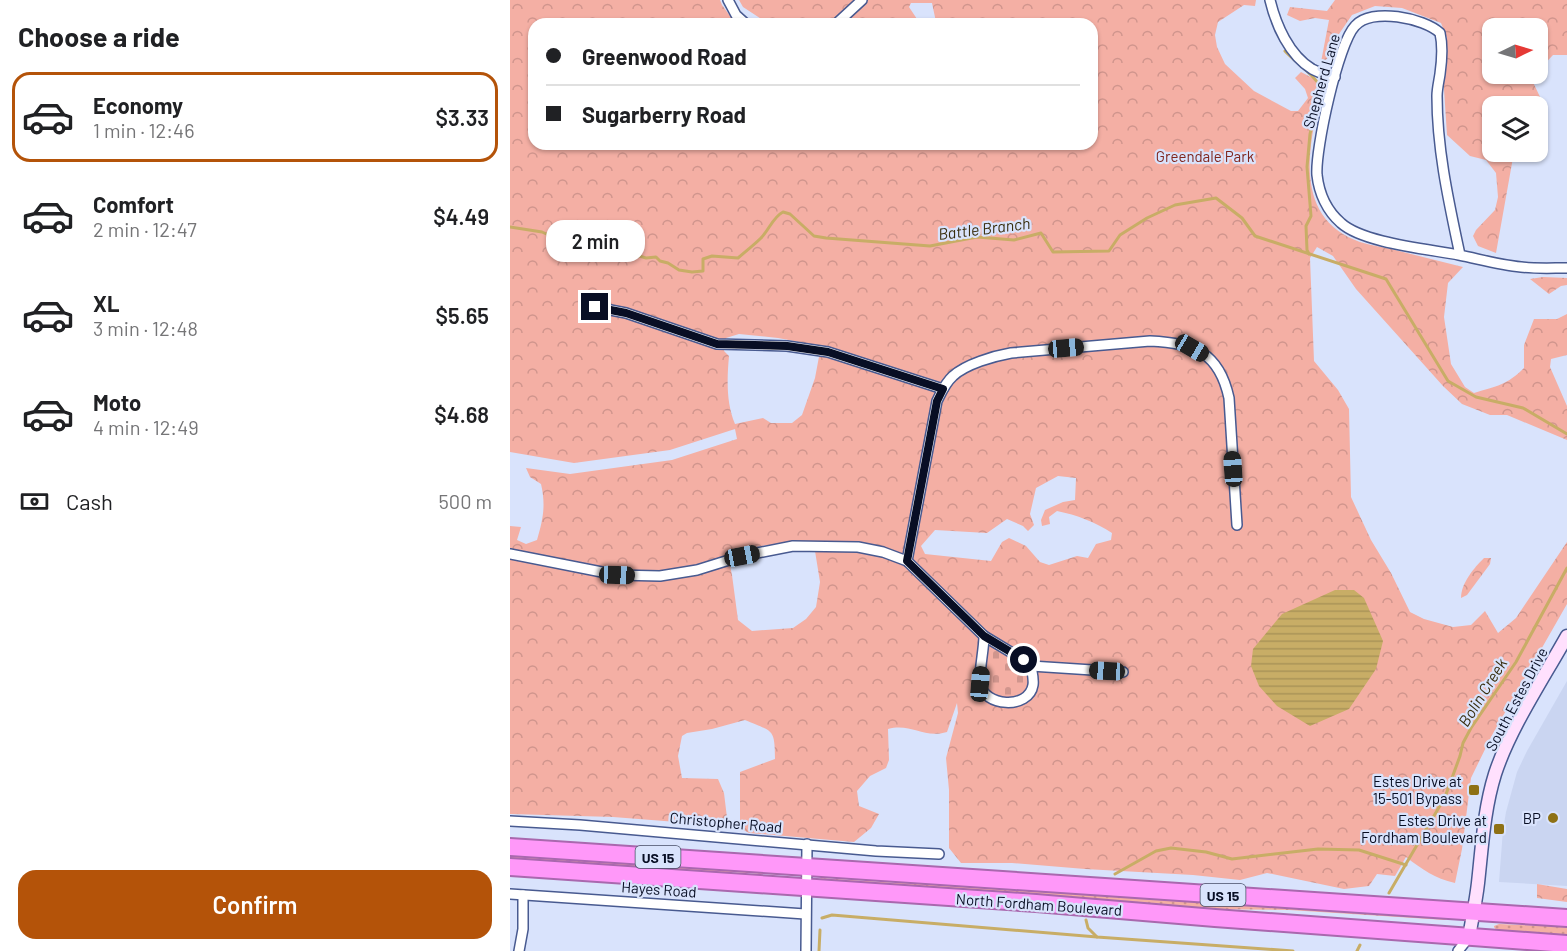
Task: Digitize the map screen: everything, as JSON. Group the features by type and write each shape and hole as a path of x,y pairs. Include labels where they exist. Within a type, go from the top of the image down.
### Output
{"highway":[{"name":"North Fordham Boulevard","path":"510,847 1567,918"},
{"name":"North Fordham Boulevard","path":"510,867 1036,903 1567,944"}],"main road":[{"name":"South Estes Drive","path":"1469,936 1495,774 1524,712 1567,636"}],"street":[{"path":"728,0 739,18"},
{"path":"842,18 862,0"},
{"path":"1270,0 1280,30 1294,52 1312,69 1335,77"},
{"name":"Shepherd Lane","path":"1460,255 1440,153 1437,94 1442,51 1440,33 1429,25 1406,18 1385,16 1365,19 1355,25 1348,36 1335,77 1318,152 1320,191 1328,207 1341,224 1355,232 1392,244 1522,267 1567,268"},
{"path":"595,307 637,317 717,344 787,346 828,352 943,389"},
{"path":"907,561 937,401 943,389 953,376 971,366 993,356 1011,353 1150,341 1169,342 1192,348 1210,358 1221,373 1229,398 1237,525"},
{"path":"510,554 617,575 660,576 697,570 742,556 793,546 858,547 883,552 907,561 984,636 1031,666 1123,672"},
{"path":"984,636 980,684 991,698 1012,703 1029,695 1033,686 1031,666"},
{"name":"Christopher Road","path":"510,821 939,854"},
{"path":"806,951 807,844"},
{"name":"Hayes Road","path":"510,894 806,914"},
{"path":"519,951 523,929 523,895"},
{"name":"South Estes Drive","path":"1458,951 1469,936"}],"shaded area":[{"path":"1335,590 1354,590 1364,598 1383,641 1376,669 1349,709 1310,726 1277,706 1259,686 1251,666 1253,649 1282,614"},
{"path":"1567,681 1567,886 1499,882 1503,830 1517,772"}],"green space":[{"name":"Greendale Park","path":"510,0 720,0 732,18 528,18 528,150 1098,150 1098,18 935,18 932,3 911,3 909,7 916,18 760,18 743,7 739,0 1256,0 1255,6 1244,5 1218,22 1215,35 1217,47 1225,64 1254,91 1291,111 1298,111 1308,98 1305,89 1295,78 1301,72 1324,84 1314,127 1310,172 1313,193 1321,212 1334,228 1364,243 1463,267 1448,283 1444,317 1451,364 1465,387 1474,393 1512,378 1524,368 1524,345 1534,319 1557,319 1567,314 1567,355 1551,359 1550,367 1567,406 1567,440 1507,415 1490,415 1462,404 1356,289 1333,256 1317,247 1310,258 1314,361 1338,390 1349,409 1351,497 1371,540 1391,573 1410,612 1424,619 1453,627 1471,625 1485,611 1498,633 1516,618 1567,542 1567,604 1491,737 1471,778 1455,883 1429,873 1406,857 1395,876 1377,874 1369,886 1344,889 1267,873 1240,880 1012,863 961,863 949,848 949,790 946,758 958,713 957,703 947,732 931,734 904,728 888,729 889,760 886,768 870,776 857,791 859,806 879,814 871,828 854,842 749,833 740,828 740,772 775,759 774,741 770,732 745,720 687,733 682,736 678,756 682,778 718,779 724,793 728,826 613,817 510,814 510,526 521,527 517,540 526,544 537,540 544,506 541,484 530,477 526,468 570,474 672,460 737,439 735,429 670,450 574,463 510,452","holes":["739,334 821,346 815,378 802,415 792,423 771,423 763,418 735,424 729,399 729,356 724,351 726,338","1058,476 1076,478 1075,500 1063,502 1045,510 1041,520 1042,526 1050,524 1049,517 1057,511 1079,517 1112,533 1111,540 1096,544 1088,558 1077,556 1049,565 1040,562 1026,546 1009,538 1002,542 991,561 925,554 921,546 935,530 987,533 1007,519 1023,526 1028,531 1034,525 1030,514 1036,488","767,545 815,551 820,582 816,607 806,619 793,628 752,631 738,620 727,552"]},
{"path":"1335,0 1567,0 1567,55 1553,55 1548,60 1548,18 1482,18 1482,84 1534,84 1540,96 1482,96 1482,159 1470,156 1447,135 1443,74 1447,38 1441,23 1402,8 1375,6 1352,15 1339,34 1333,52 1323,63 1321,62 1329,20 1315,18 1300,21 1287,15 1290,7 1327,11"},
{"path":"1488,162 1512,162 1496,253 1478,246 1473,236 1495,210 1498,197 1496,173"},
{"path":"1567,278 1567,285 1549,294 1530,279"},
{"path":"1484,558 1491,558 1490,564 1467,595 1461,598 1466,581"},
{"path":"984,636 1024,660 1033,686 1012,703 985,693"},
{"path":"510,852 786,873 783,875 658,872 510,862"},
{"path":"821,878 899,883 980,884 1448,918 1445,920 1289,910 1195,909 818,880"},
{"path":"1537,884 1567,889 1567,902 1537,898"},
{"path":"1499,924 1567,927 1567,938 1497,931 1494,926"}],"waterway":[{"path":"1285,51 1310,74 1321,88 1310,134 1307,167 1311,216 1306,226 1309,254"},
{"name":"Battle Branch","path":"510,227 542,232 564,242 590,248 614,246 646,258 656,257 679,270 692,272 703,271 703,259 712,256 738,258 761,238 776,217 783,212 790,214 814,236 826,238 930,246 977,237 1014,240 1041,233 1053,252 1109,251 1120,235 1147,218 1175,205 1216,198 1242,218 1255,236 1386,279 1448,381 1476,397 1523,408 1567,434"},
{"name":"Bolin Creek","path":"1389,893 1445,797 1463,743 1471,728 1516,662 1567,568"},
{"path":"1115,874 1156,851 1171,848 1206,852 1232,859 1318,849 1359,850 1406,865"},
{"path":"822,918 832,915 1097,937"},
{"path":"1086,920 1088,928 1097,937 1293,951"},
{"path":"819,951 820,930"},
{"name":"Bolin Creek","path":"1357,951 1360,945"}],"place":[{"name":"Estes Drive at 15-501 Bypass","path":"1474,790"},
{"name":"BP","path":"1553,818"},
{"name":"Estes Drive at Fordham Boulevard","path":"1499,829"}],"route":[{"path":"595,307 626,313 717,344 787,346 828,352 943,389 937,401 907,561 984,636 1024,660"}]}
